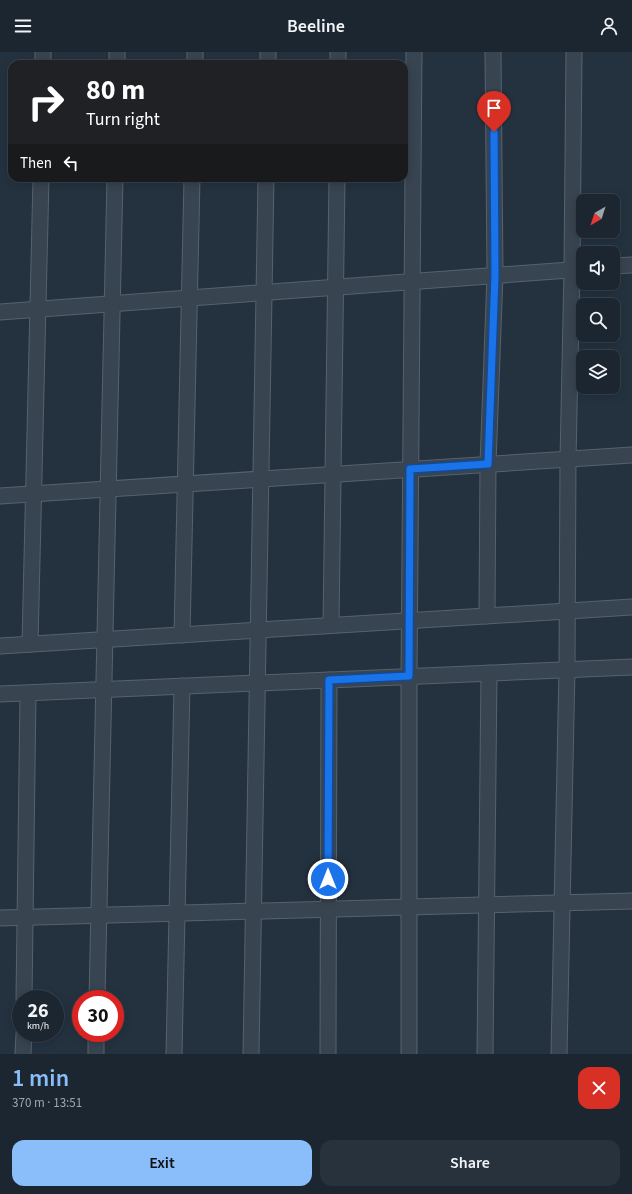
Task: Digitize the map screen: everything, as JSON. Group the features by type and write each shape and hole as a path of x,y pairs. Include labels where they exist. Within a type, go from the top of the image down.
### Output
{"street":[{"path":"409,1054 410,469 414,52"},
{"path":"487,616 488,464 495,275 493,52"},
{"path":"574,52 578,246"},
{"path":"30,644 40,182"},
{"path":"97,990 115,182"},
{"path":"182,635 192,182"},
{"path":"251,1054 266,182"},
{"path":"332,625 337,182"},
{"path":"620,266 632,265"},
{"path":"0,312 576,269"},
{"path":"559,1054 568,611 568,459 577,290"},
{"path":"0,496 632,455"},
{"path":"0,646 632,607"},
{"path":"0,694 632,667"},
{"path":"486,1054 489,673"},
{"path":"328,1054 329,680"},
{"path":"174,1054 182,686"},
{"path":"24,990 28,693"},
{"path":"0,918 632,901"},
{"path":"23,1054 24,1042"},
{"path":"96,1042 96,1054"}],"route":[{"path":"328,879 329,680 409,676 410,469 488,464 495,275 494,132"}]}
